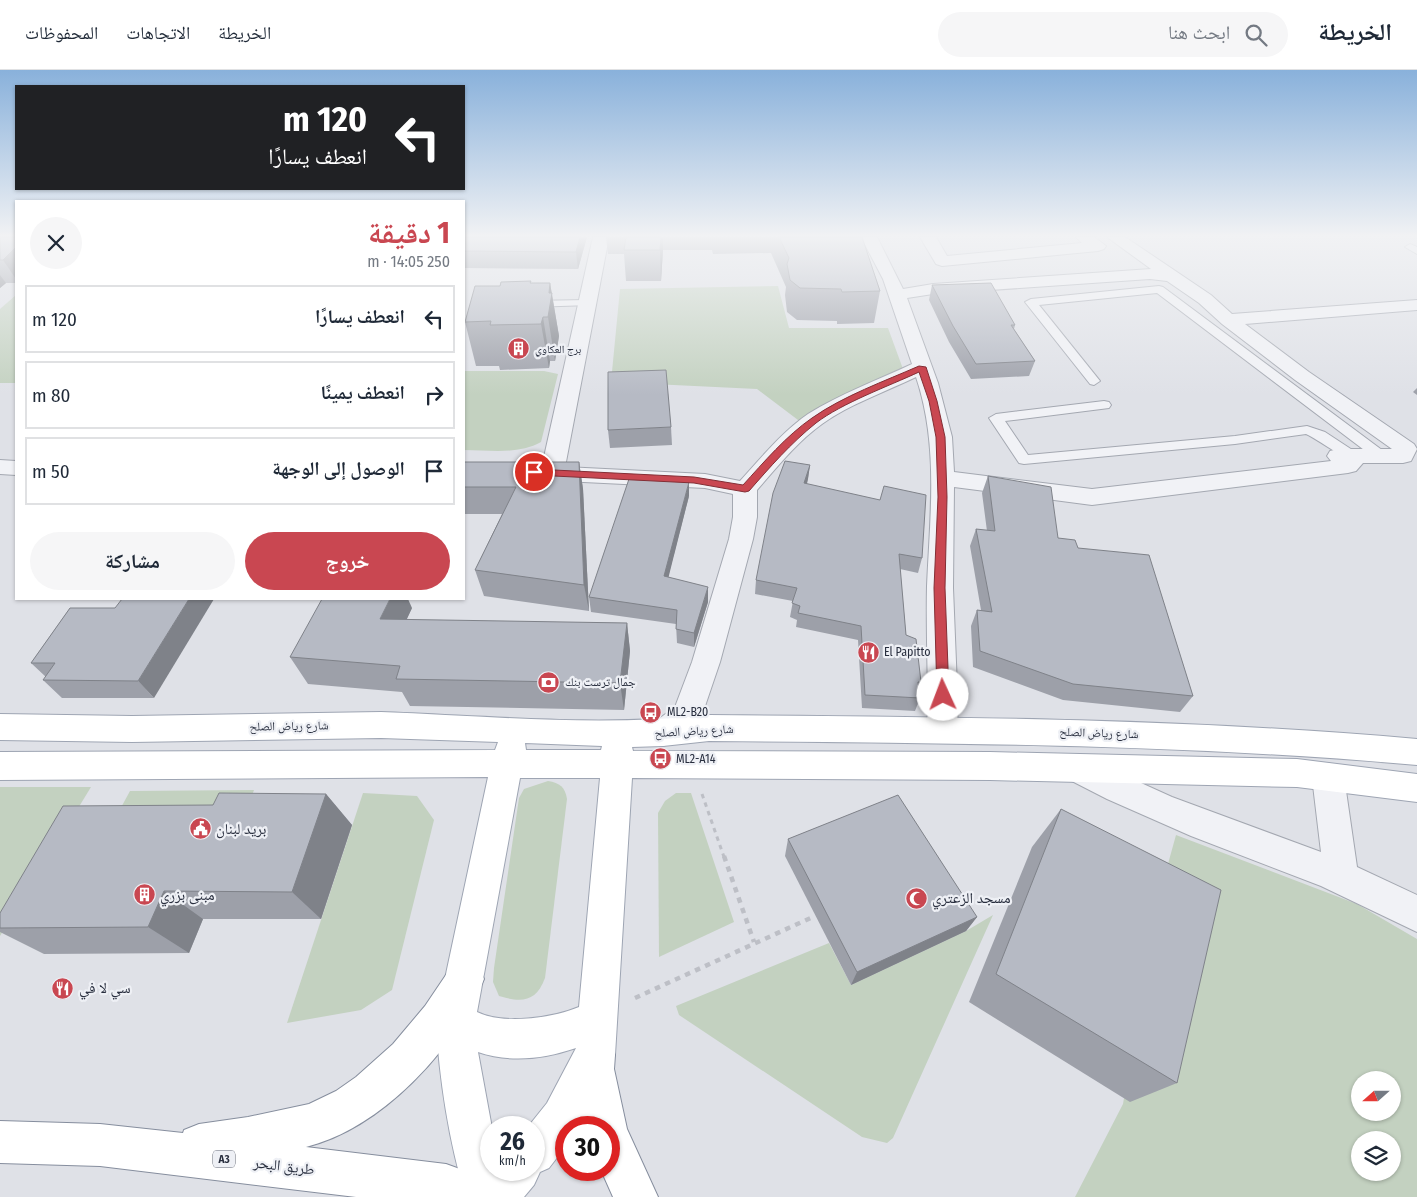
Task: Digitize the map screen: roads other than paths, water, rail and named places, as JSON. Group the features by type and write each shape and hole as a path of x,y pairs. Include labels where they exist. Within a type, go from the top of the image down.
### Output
{"main road":[{"name":"شارع رياض الصلح","path":"0,728 132,729 381,725 516,729 702,764 1077,768 1297,773 1417,788"},
{"name":"شارع رياض الصلح","path":"0,766 338,763 507,764 617,749 663,733 709,728 940,730 1218,737 1331,743 1417,752"},
{"path":"488,1197 482,1180 466,1102 458,1056 456,1021 488,852 516,729"},
{"path":"604,1116 594,1069 617,749"},
{"path":"150,1150 250,1139 328,1119 381,1082 411,1054 436,1026 451,1005 465,979"},
{"path":"456,1021 466,1029 521,1040 562,1032 589,1024 597,1029"},
{"path":"545,1139 562,1118 597,1029"},
{"name":"طريق البحر","path":"0,1142 100,1144 446,1186 477,1197"},
{"path":"620,1163 636,1197"},
{"path":"494,1197 509,1181"}],"street":[{"path":"552,473 590,290"},
{"path":"894,290 933,401 941,437 943,478 940,588 943,712 940,730"},
{"path":"1194,290 1206,298 1228,320 1411,455"},
{"path":"1228,320 1417,305"},
{"path":"663,733 687,715 706,662 741,539 745,517 745,489 779,451 814,420 830,410 922,367"},
{"path":"943,478 991,486 1062,492 1092,497 1348,466 1356,457 1411,455"},
{"path":"0,468 15,468"},
{"path":"522,472 691,480 745,489"},
{"path":"1077,768 1148,803 1341,876 1417,914"},
{"path":"1328,777 1341,876"}],"lane":[{"path":"1094,381 1031,302 1153,290"},
{"path":"1160,290 1381,456"},
{"path":"529,304 587,303"},
{"path":"1104,405 996,418 1024,460 1234,440 1307,430 1320,435 1356,457"}],"place":[{"name":"برج العكاوي","path":"519,349"},
{"name":"El Papitto","path":"868,652"},
{"name":"جمّال ترست بنك","path":"549,682"},
{"name":"ML2-B20","path":"651,712"},
{"name":"ML2-A14","path":"660,759"},
{"name":"بريد لبنان","path":"200,829"},
{"name":"مبنى بزري","path":"144,895"},
{"name":"مسجد الزعتري","path":"916,898"},
{"name":"سي لا في","path":"63,988"}]}
